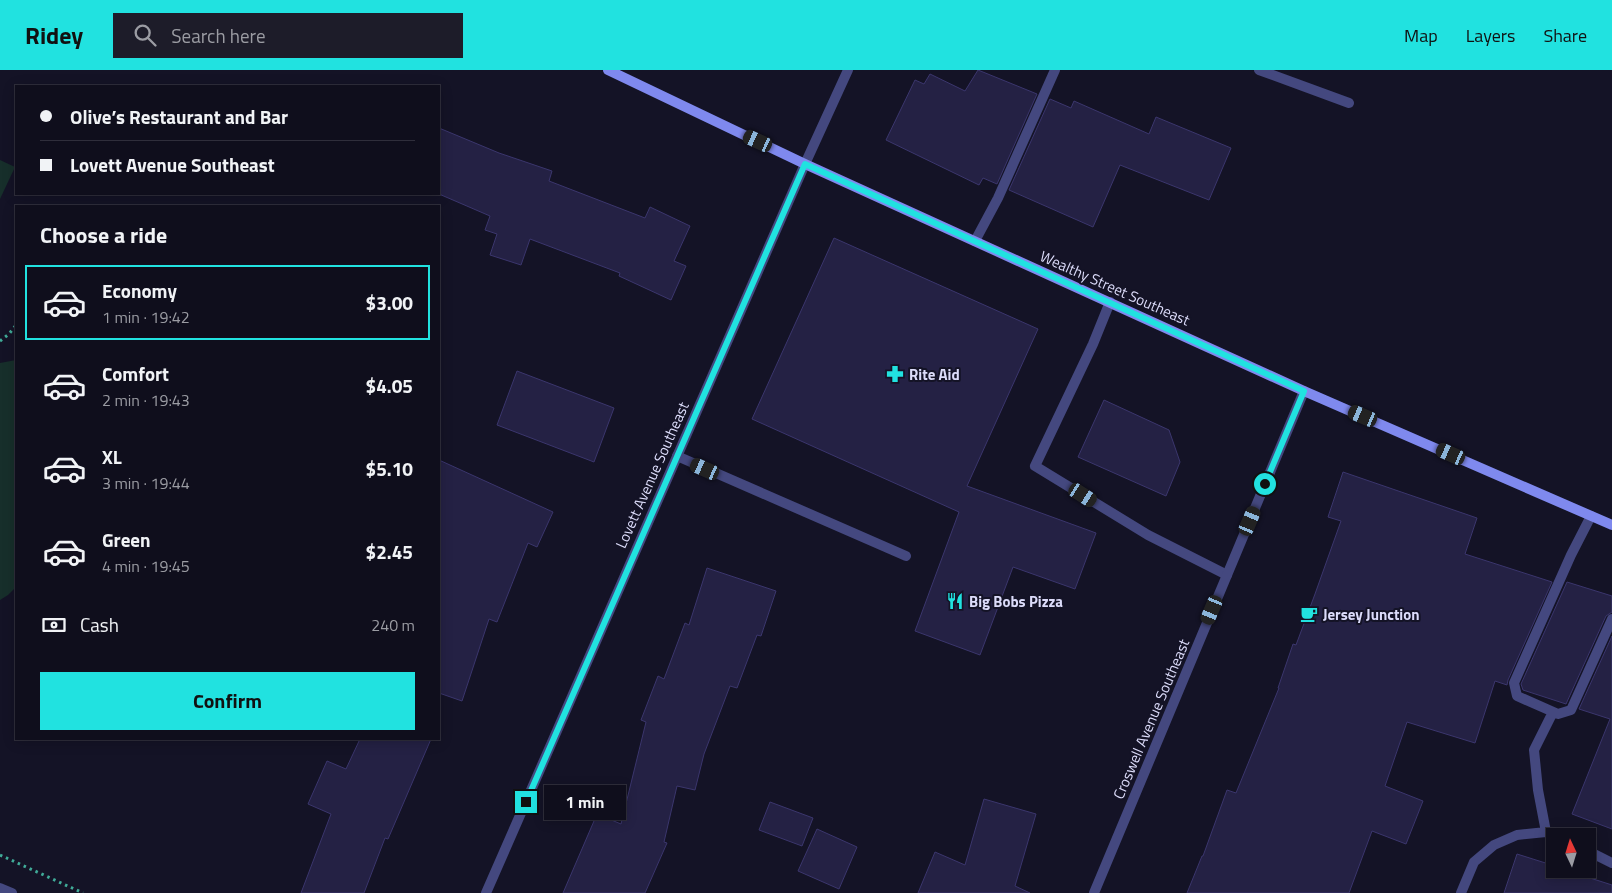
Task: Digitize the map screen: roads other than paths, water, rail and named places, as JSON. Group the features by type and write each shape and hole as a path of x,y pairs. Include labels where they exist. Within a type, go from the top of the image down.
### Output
{"main road":[{"name":"Wealthy Street Southeast","path":"608,70 805,164 1304,391 1612,525"}],"street":[{"name":"Lovett Avenue Southeast","path":"486,893 805,164 848,70"},
{"path":"975,241 998,198 1055,70"},
{"path":"1259,70 1349,103"},
{"path":"1110,302 1093,344 1035,466 1148,535 1227,575"},
{"name":"Croswell Avenue Southeast","path":"1094,893 1304,391"},
{"path":"677,456 906,556"},
{"path":"1591,516 1571,555 1514,683 1517,696 1558,714 1572,710 1612,619"},
{"path":"1461,893 1474,862 1494,845 1517,835 1546,832 1538,790 1534,750 1553,712"},
{"path":"1596,855 1612,863"},
{"path":"0,888 12,893"}],"place":[{"name":"Rite Aid","path":"895,374"},
{"name":"Big Bobs Pizza","path":"955,601"},
{"name":"Jersey Junction","path":"1309,614"}]}
